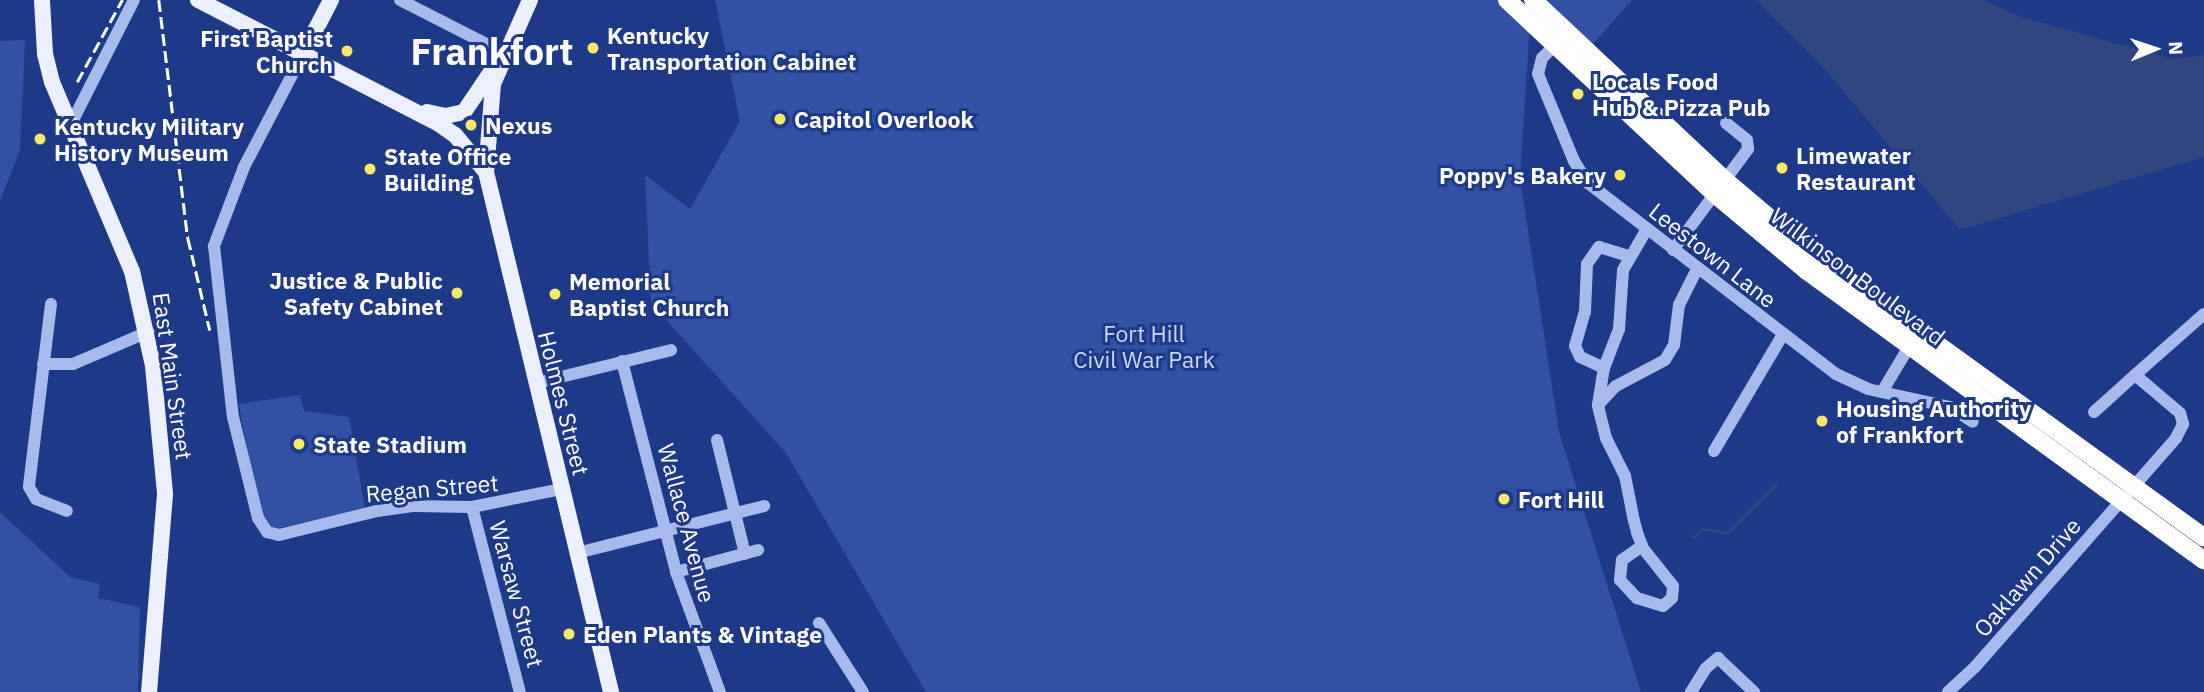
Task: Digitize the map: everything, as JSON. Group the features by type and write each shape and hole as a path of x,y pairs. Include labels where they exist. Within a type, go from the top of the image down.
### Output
{"highway":[{"name":"Wilkinson Boulevard","path":"1507,0 1562,39 1807,271 1913,339 2128,494 2204,560"},
{"name":"Wilkinson Boulevard","path":"1532,0 1562,39"},
{"name":"Wilkinson Boulevard","path":"2128,494 2204,538"}],"main road":[{"name":"East Main Street","path":"42,0 47,66 132,271 148,332 165,494 149,692"},
{"path":"198,0 413,108 455,135 486,172"},
{"path":"303,54 331,0"},
{"path":"413,108 446,116 464,112 503,53 530,0"},
{"name":"Holmes Street","path":"503,53 487,123 486,172 611,692"}],"street":[{"path":"70,126 134,0"},
{"path":"400,0 503,53"},
{"name":"Leestown Lane","path":"1562,39 1542,58 1538,74 1574,161 1588,183 1782,336 1836,374 1882,392 1951,407 1973,422"},
{"name":"Regan Street","path":"303,54 244,167 214,246 233,416 258,518 267,532 292,533 413,506 472,507 561,489"},
{"path":"1673,250 1721,188 1749,146 1726,123"},
{"path":"1642,546 1620,564 1619,577 1625,588 1659,606 1672,598 1672,583 1642,546 1625,476 1606,438 1598,405 1606,387 1604,368 1619,329 1628,256 1647,229"},
{"path":"1604,368 1580,357 1575,346 1585,312 1589,258 1599,247 1628,256"},
{"path":"1606,387 1665,360 1674,345 1679,305 1697,269"},
{"path":"51,304 29,487 36,499 67,511"},
{"path":"2094,412 2204,314"},
{"path":"43,364 74,364 148,332"},
{"path":"1714,451 1782,336"},
{"path":"1882,392 1913,339"},
{"path":"536,383 671,350"},
{"name":"Wallace Avenue","path":"622,361 676,572 720,692"},
{"name":"Oaklawn Drive","path":"1948,692 1975,667 2176,438 2183,421 2178,411 2135,375"},
{"path":"676,572 752,552 735,513 718,440"},
{"path":"577,553 764,506"},
{"name":"Warsaw Street","path":"472,507 520,692"},
{"path":"819,623 863,692"},
{"path":"1691,692 1706,668 1718,658 1754,692"}],"green space":[{"name":"Fort Hill Civil War Park","path":"715,0 1505,0 1530,21 1520,179 1559,432 1641,692 926,692 786,453 651,303 645,175 690,209 740,121"},
{"path":"1537,0 1632,0 1593,44"},
{"path":"25,40 20,150 0,201 0,41"},
{"name":"State Stadium","path":"300,395 304,411 349,417 365,508 271,530 262,517 253,483 239,404"},
{"path":"0,512 70,577 100,584 98,598 140,607 138,692 0,692"}],"shaded area":[{"path":"1757,0 1984,0 2021,17 2173,59 2204,55 2204,157 1960,230 1829,74"}],"waterway":[{"path":"1694,537 1703,529 1727,533 1776,484"}],"railway":[{"path":"77,82 122,0"},
{"path":"159,0 188,238 210,330"}],"place":[{"name":"Kentucky Transportation Cabinet","path":"593,48"},
{"name":"First Baptist Church","path":"347,51"},
{"name":"Locals Food Hub & Pizza Pub","path":"1578,94"},
{"name":"Capitol Overlook","path":"780,119"},
{"name":"Nexus","path":"471,125"},
{"name":"Kentucky Military History Museum","path":"40,139"},
{"name":"Limewater Restaurant","path":"1782,168"},
{"name":"State Office Building","path":"370,169"},
{"name":"Poppy's Bakery","path":"1620,175"},
{"name":"Justice & Public Safety Cabinet","path":"457,293"},
{"name":"Memorial Baptist Church","path":"555,294"},
{"name":"Housing Authority of Frankfort","path":"1822,421"},
{"name":"State Stadium","path":"299,444"},
{"name":"Fort Hill","path":"1504,499"},
{"name":"Eden Plants & Vintage","path":"569,634"}],"district":[{"name":"Frankfort","path":"492,51"}]}
